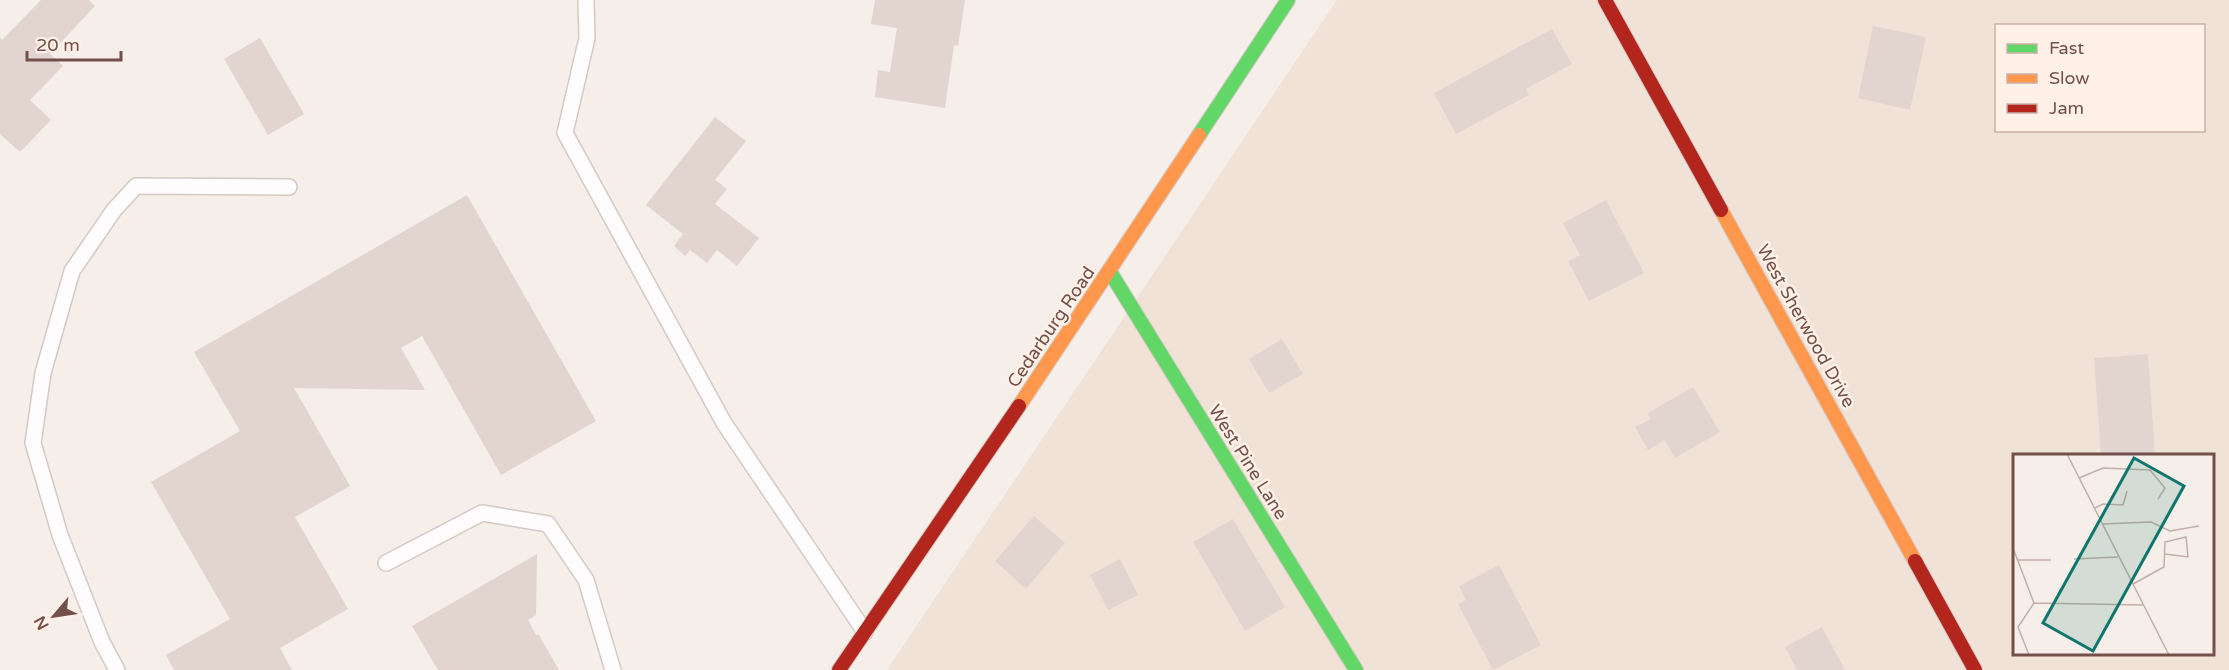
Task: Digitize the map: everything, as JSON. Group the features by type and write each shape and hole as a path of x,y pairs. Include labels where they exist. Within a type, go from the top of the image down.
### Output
{"street":[{"name":"Cedarburg Road","path":"839,670 1110,272 1288,0"},
{"name":"West Sherwood Drive","path":"1605,0 1975,670"},
{"name":"West Pine Lane","path":"1110,272 1356,670"}],"lane":[{"path":"586,0 587,38 566,133 724,423 865,632"},
{"path":"117,670 102,642 60,535 33,443 43,373 72,271 114,210 136,186 289,187"},
{"path":"386,562 482,513 548,524 586,580 613,670"}],"shaded area":[{"path":"1337,0 2229,0 2229,670 887,670"}],"building":[{"path":"41,0 89,0 95,6 50,54 63,66 30,100 51,120 20,152 0,134 0,38 2,40"},
{"path":"875,0 965,0 958,46 954,45 945,108 875,97 878,70 890,72 897,28 871,24"},
{"path":"1873,26 1926,37 1910,110 1858,98"},
{"path":"1552,29 1572,64 1526,89 1529,95 1456,134 1434,93"},
{"path":"260,38 304,114 268,135 224,59"},
{"path":"715,117 746,141 715,180 727,189 715,204 759,238 737,266 717,250 707,263 690,250 685,256 674,246 683,234 646,205"},
{"path":"467,195 596,421 501,475 422,336 401,348 425,390 294,388 350,486 295,517 348,609 280,648 292,670 174,670 166,655 230,619 151,482 240,431 194,352"},
{"path":"1606,200 1644,273 1589,301 1568,261 1580,255 1563,223"},
{"path":"1282,339 1303,374 1269,393 1249,359"},
{"path":"2148,354 2155,454 2101,454 2094,358"},
{"path":"1693,387 1720,432 1675,458 1665,440 1648,450 1635,427 1651,419 1648,413"},
{"path":"1034,516 1065,543 1026,589 995,561"},
{"path":"1233,519 1285,607 1245,631 1193,542"},
{"path":"537,554 536,615 528,620 559,670 438,670 412,626"},
{"path":"1120,559 1138,595 1108,610 1090,575"},
{"path":"1499,565 1541,645 1493,670 1458,604 1466,600 1459,586"},
{"path":"1822,627 1845,670 1797,670 1785,647"}],"traffic: fast":[{"path":"1199,135 1288,0"},
{"path":"1110,272 1356,670"}],"traffic: slow":[{"path":"1019,406 1199,135"},
{"path":"1721,210 1915,561"}],"traffic: jam":[{"path":"1605,0 1721,210"},
{"path":"839,670 1019,406"},
{"path":"1915,561 1975,670"}]}
